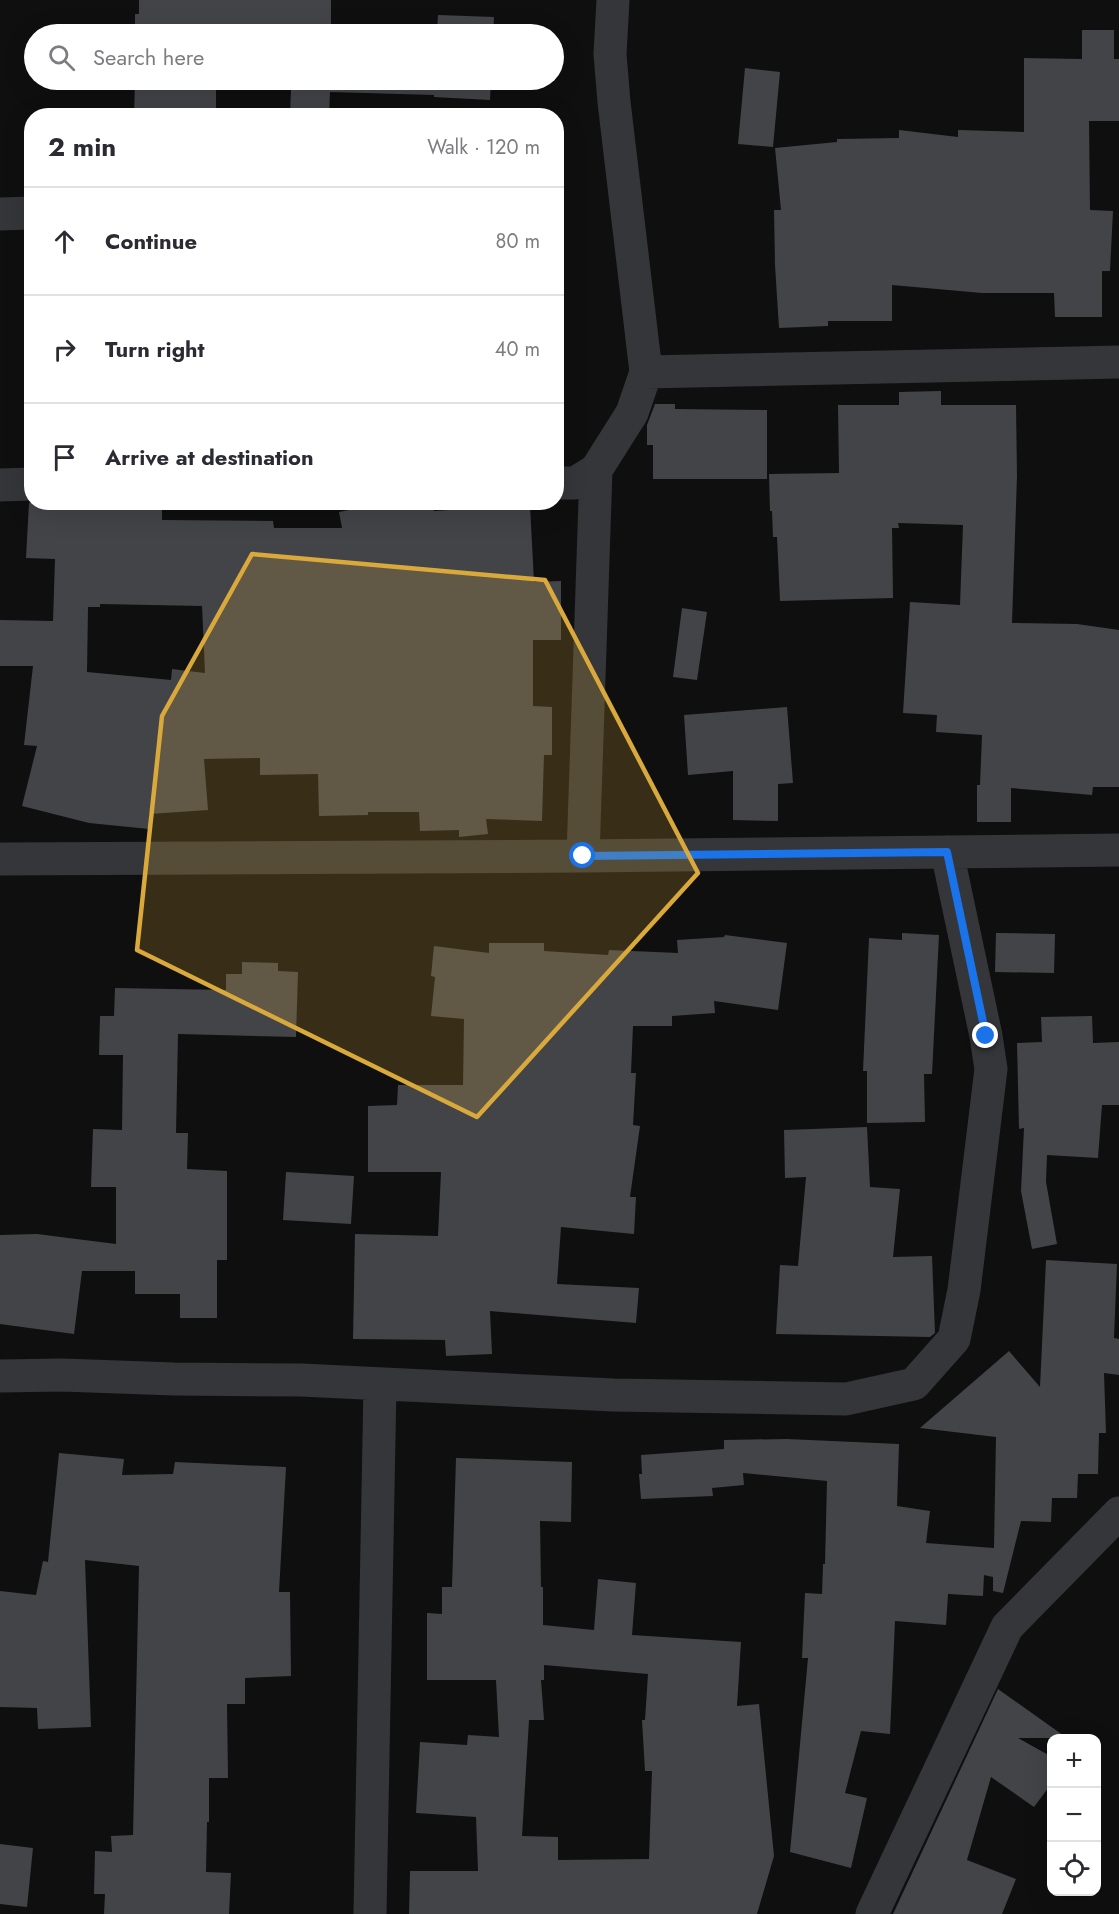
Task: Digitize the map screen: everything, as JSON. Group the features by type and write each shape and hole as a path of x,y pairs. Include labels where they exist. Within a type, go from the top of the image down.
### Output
{"street":[{"path":"564,483 575,483 596,470 632,413 646,372 614,102 610,54 613,0"},
{"path":"0,214 24,213"},
{"path":"646,372 1119,362"},
{"path":"583,856 596,470"},
{"path":"0,485 24,484"},
{"path":"0,859 1119,850"},
{"path":"0,1376 62,1375 301,1380 613,1395 846,1399 915,1384 954,1339 964,1290 991,1069 947,852"},
{"path":"370,1914 380,1384"},
{"path":"872,1914 1007,1627 1119,1513"}],"highlighted area":[{"path":"252,554 545,580 698,873 477,1117 137,950 162,716"}],"building":[{"path":"139,0 331,0 331,24 135,24 135,14 139,14"},
{"path":"438,15 494,17 494,24 437,24"},
{"path":"1082,30 1114,30 1114,59 1119,59 1119,121 1089,121 1090,210 1113,211 1110,271 1102,271 1102,317 1055,317 1054,293 982,293 892,285 892,321 828,321 828,326 779,328 774,210 781,210 775,148 837,142 837,139 899,138 899,130 958,137 958,130 1024,132 1024,58 1082,59"},
{"path":"745,68 780,72 773,147 738,144"},
{"path":"135,90 216,90 216,108 134,108"},
{"path":"291,90 490,90 490,100 434,97 434,95 330,92 329,108 290,108"},
{"path":"941,391 941,405 1016,405 1017,476 1012,623 1077,624 1119,630 1119,787 1093,787 1092,795 1011,788 1011,822 977,822 977,785 980,785 982,735 936,732 937,715 903,713 910,602 960,605 963,525 898,523 899,528 892,528 893,598 780,601 777,537 773,537 769,474 839,473 838,405 899,405 899,392"},
{"path":"655,404 675,404 675,409 767,410 767,479 653,479 653,445 647,445 647,425"},
{"path":"29,510 162,510 162,520 273,521 274,528 342,528 339,512 349,510 530,510 534,582 561,581 561,640 533,640 533,706 552,707 552,755 544,755 542,821 486,819 488,834 459,837 459,830 420,831 419,812 368,812 368,815 319,816 318,774 260,775 260,758 204,759 208,810 149,814 149,829 89,823 22,806 37,746 24,745 33,666 0,666 0,620 53,621 55,559 26,558","holes":["100,604 202,606 205,673 172,669 171,680 87,672 88,607 100,607"]},
{"path":"682,608 707,612 697,680 673,677"},
{"path":"787,707 793,783 778,784 778,821 733,820 733,771 688,775 684,715"},
{"path":"902,933 939,935 932,1074 924,1074 925,1122 867,1123 867,1071 863,1071 869,938 902,940"},
{"path":"996,933 1055,934 1054,973 995,972"},
{"path":"725,935 787,943 778,1010 714,1001 715,1013 672,1016 672,1026 633,1026 631,1073 636,1073 633,1125 640,1126 630,1197 636,1197 634,1234 561,1227 557,1284 639,1288 636,1323 490,1311 492,1354 446,1356 445,1340 353,1339 355,1234 438,1236 441,1172 368,1172 368,1106 397,1105 398,1085 463,1085 464,1019 431,1016 435,977 431,976 434,946 489,953 489,943 544,943 544,951 608,955 609,950 678,953 677,940 724,937"},
{"path":"242,962 278,963 278,971 298,972 296,1037 178,1034 176,1133 188,1133 187,1169 227,1171 227,1260 217,1260 217,1318 180,1318 180,1294 135,1294 135,1271 82,1271 74,1334 0,1324 0,1235 37,1234 116,1244 116,1187 91,1187 93,1129 122,1130 123,1055 99,1055 100,1016 114,1016 115,988 226,990 226,974 242,974"},
{"path":"1092,1016 1093,1043 1119,1042 1119,1105 1102,1105 1098,1158 1047,1155 1046,1182 1057,1244 1032,1249 1021,1191 1024,1128 1019,1129 1017,1043 1042,1042 1041,1017"},
{"path":"867,1127 870,1187 900,1189 893,1257 932,1256 935,1333 930,1337 776,1334 780,1265 798,1266 806,1177 785,1178 784,1130"},
{"path":"286,1172 354,1176 351,1224 283,1220"},
{"path":"1046,1260 1117,1264 1114,1338 1119,1339 1119,1375 1104,1373 1106,1433 1099,1433 1098,1474 1078,1474 1077,1498 1052,1498 1051,1522 1021,1521 1003,1593 993,1591 993,1577 984,1575 983,1596 948,1594 946,1625 895,1621 890,1734 861,1731 845,1793 867,1798 851,1868 790,1852 808,1658 802,1658 805,1593 822,1594 827,1481 743,1473 744,1485 712,1488 713,1496 641,1499 639,1474 642,1474 641,1455 724,1449 724,1440 787,1439 899,1444 897,1506 930,1511 926,1543 994,1548 996,1437 920,1428 1009,1351 1040,1387"},
{"path":"59,1453 124,1459 122,1475 173,1474 175,1462 286,1467 279,1592 290,1592 291,1676 245,1678 245,1704 227,1704 228,1778 209,1778 206,1872 231,1873 229,1914 104,1914 105,1894 94,1894 95,1851 112,1852 111,1836 133,1835 139,1566 85,1560 91,1727 38,1729 37,1708 0,1707 0,1591 36,1595 43,1561 48,1562"},
{"path":"456,1458 572,1462 571,1522 540,1521 543,1625 594,1630 598,1579 636,1583 632,1635 741,1642 737,1706 759,1704 774,1856 757,1914 409,1914 410,1871 478,1871 476,1817 416,1813 420,1742 467,1745 468,1735 499,1737 496,1680 427,1680 427,1613 442,1614 442,1587 452,1587","holes":["544,1665 648,1674 645,1720 642,1720 645,1771 652,1771 649,1859 558,1860 558,1837 522,1836 529,1720 544,1720 541,1680 544,1680"]},
{"path":"998,1689 1061,1734 1047,1734 1047,1738 1018,1738 1047,1754 1047,1790 1034,1807 991,1777 967,1860 1016,1879 1002,1914 893,1914"},
{"path":"0,1844 33,1848 27,1907 0,1904"}],"route":[{"path":"583,856 947,852 986,1036"}]}
